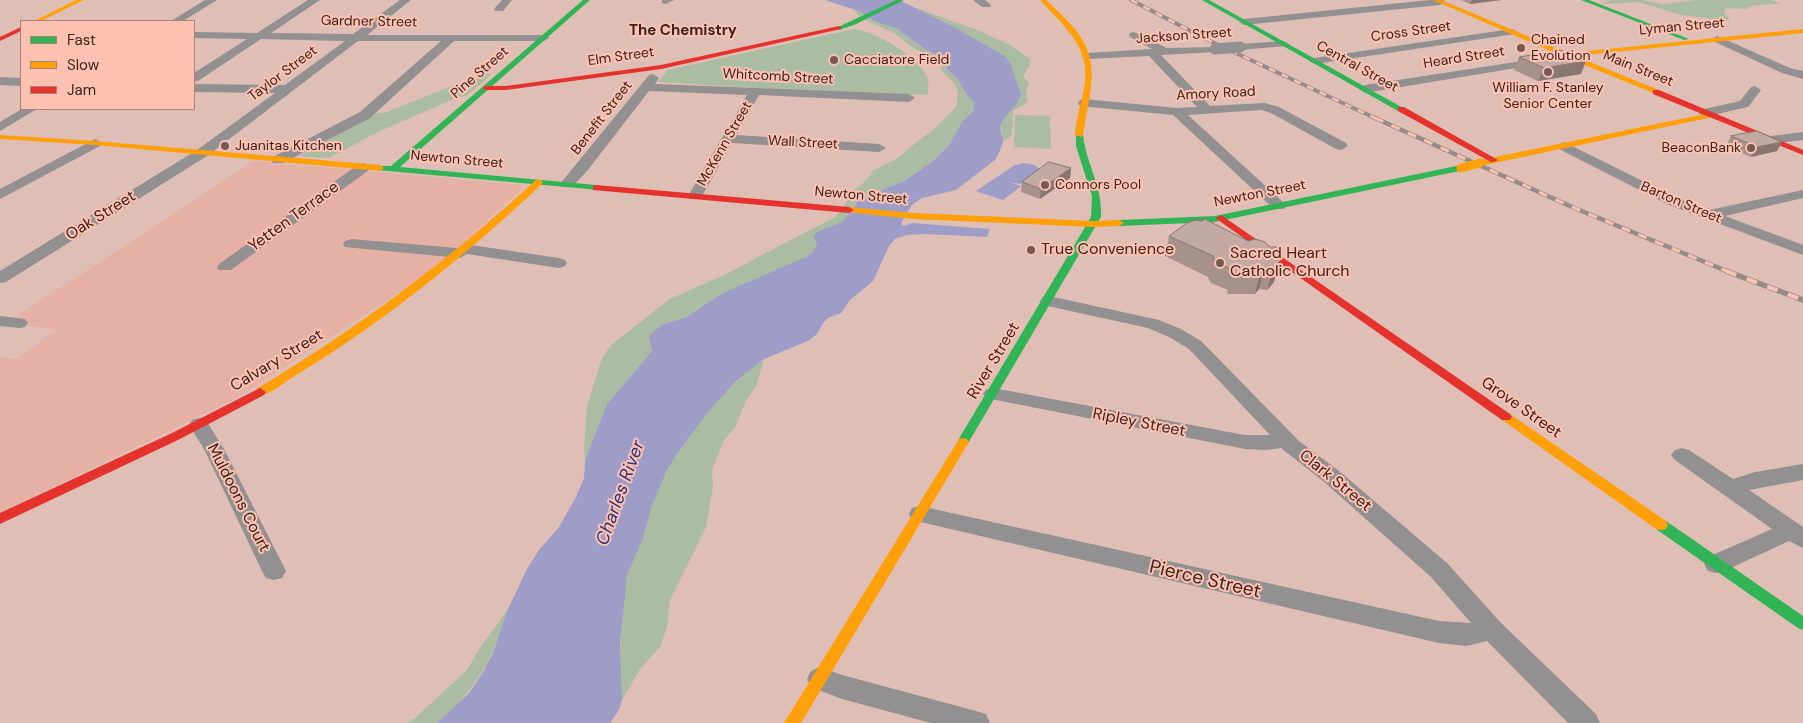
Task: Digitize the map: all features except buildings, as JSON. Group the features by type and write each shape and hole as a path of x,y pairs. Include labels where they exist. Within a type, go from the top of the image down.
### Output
{"main road":[{"path":"39,20 81,0"},
{"name":"Pine Street","path":"393,169 587,0"},
{"name":"Elm Street","path":"486,88 506,88 654,68 833,30 902,0"},
{"name":"River Street","path":"792,723 993,394 1097,214 1097,201 1092,177 1080,150 1079,140 1084,103 1090,80 1087,56 1073,30 1042,0"},
{"name":"Central Street","path":"1205,0 1494,160"},
{"path":"1584,0 1692,42"},
{"name":"Main Street","path":"1438,1 1565,56 1803,153"},
{"path":"0,39 18,32"},
{"name":"Lyman Street","path":"1565,56 1717,39 1800,33"},
{"name":"Newton Street","path":"0,137 95,143 914,216 1092,224 1221,218 1707,114"},
{"name":"Calvary Street","path":"0,519 200,425 298,369 364,327 408,295 462,251 539,182"},
{"name":"Grove Street","path":"1221,218 1803,624"}],"street":[{"path":"178,20 212,0"},
{"path":"195,77 316,0"},
{"name":"Taylor Street","path":"202,153 406,0"},
{"path":"499,9 507,0"},
{"path":"1244,22 1438,1"},
{"name":"Cross Street","path":"1315,61 1511,32"},
{"name":"Gardner Street","path":"195,34 357,38 544,38"},
{"path":"1134,35 1166,52"},
{"path":"278,160 368,113 451,38"},
{"path":"1717,39 1786,71 1803,75"},
{"name":"Jackson Street","path":"1087,56 1284,44"},
{"path":"1152,53 1206,109"},
{"name":"Heard Street","path":"1365,89 1565,56"},
{"name":"Benefit Street","path":"567,184 580,171 646,87 656,73 654,68"},
{"path":"1786,71 1790,77 1803,82"},
{"path":"0,81 20,82"},
{"name":"Whitcomb Street","path":"646,87 909,98"},
{"path":"195,88 288,89"},
{"path":"1707,114 1744,104 1755,90"},
{"name":"McKenn Street","path":"695,196 755,91"},
{"name":"Amory Road","path":"1084,103 1177,112 1244,106 1266,107 1283,114 1340,146"},
{"path":"0,127 29,110"},
{"path":"1177,112 1279,206"},
{"path":"1771,140 1803,136"},
{"name":"Wall Street","path":"728,139 879,148"},
{"path":"0,195 95,143"},
{"name":"Barton Street","path":"1564,146 1640,186 1707,215 1803,250"},
{"name":"Oak Street","path":"0,278 202,153"},
{"name":"Yetten Terrace","path":"225,267 364,167"},
{"path":"1707,215 1803,194"},
{"path":"351,244 462,251 559,262"},
{"name":"Clark Street","path":"1049,300 1153,324 1182,337 1205,355 1286,440 1331,476 1439,570 1492,630 1586,723"},
{"path":"0,321 19,323"},
{"name":"Ripley Street","path":"993,394 1245,442 1266,443 1286,440"},
{"name":"Muldoons Court","path":"200,425 214,448 274,571"},
{"path":"1682,455 1797,534"},
{"path":"1731,488 1755,480 1803,472"},
{"name":"Pierce Street","path":"920,514 1439,632 1466,635 1492,630"},
{"path":"1716,564 1797,534"},
{"path":"820,678 842,687 976,723"}],"shaded area":[{"path":"254,161 521,185 522,189 430,272 237,398 0,513 0,357 17,359 57,329 5,324"}],"green space":[{"path":"1612,0 1642,0 1664,4 1696,0 1772,0 1780,4 1754,5 1746,9 1725,8 1724,13 1730,19 1723,20 1681,15 1638,2 1601,4"},
{"path":"908,5 980,31 1012,46 1030,59 1030,64 1023,77 1029,82 1026,91 1027,102 1013,111 1012,135 1003,142 1002,122 1006,114 1020,100 1018,84 1005,56 954,27"},
{"path":"854,10 862,12 876,22 896,28 922,47 940,57 946,63 947,69 958,79 967,95 974,102 973,111 962,122 949,145 933,161 904,181 884,191 862,198 854,205 842,222 814,239 817,243 813,252 800,261 762,276 685,318 662,324 652,343 652,351 607,404 585,462 584,447 587,406 602,358 611,345 670,299 722,276 835,217 845,205 849,193 861,185 871,175 872,171 898,158 932,131 956,107 958,93 955,84 941,70 941,66 931,57 910,46 896,34 861,18"},
{"path":"854,29 885,40 907,54 924,71 928,79 928,95 807,91 658,82 668,70"},
{"path":"485,73 492,74 466,96 458,97 378,132 329,158 299,156 377,113 384,113"},
{"path":"1015,115 1050,116 1051,149 1014,147"},
{"path":"764,359 756,386 747,399 734,429 724,440 712,470 713,487 706,527 670,600 667,627 660,647 640,669 622,700 621,643 625,583 628,571 642,540 645,524 654,498 677,452 692,431 725,392"},
{"path":"508,609 497,643 473,686 437,723 406,723 415,718 467,670"}],"water":[{"name":"Charles River","path":"825,0 897,0 903,2 954,27 1005,56 1010,63 1021,94 1018,102 1001,125 1003,141 995,160 956,190 922,198 912,205 901,223 903,226 912,223 990,229 987,237 926,234 907,235 895,239 889,246 873,281 850,300 841,313 828,318 817,334 808,341 764,359 735,382 709,411 667,470 652,505 642,541 627,575 620,644 622,700 619,710 610,723 437,723 469,693 483,672 493,653 508,609 527,569 539,550 559,527 576,497 584,478 585,462 607,404 652,351 649,336 663,324 685,318 723,293 806,257 813,252 817,243 813,237 817,232 842,222 859,200 904,181 933,161 949,145 962,122 973,111 974,102 967,95 958,79 947,69 946,63 940,57 922,47 896,28 876,22 859,11"},
{"name":"Connors Pool","path":"1024,163 1035,165 1040,170 1020,184 1009,182 1021,186 1003,200 976,191 1015,165"}],"railway":[{"path":"1131,0 1210,41 1377,119"},
{"path":"1375,118 1572,207 1729,272"},
{"path":"1726,271 1803,300"}],"traffic: fast":[{"path":"393,169 587,0"},
{"path":"839,28 852,24 901,0"},
{"path":"1205,0 1401,109"},
{"path":"1584,0 1686,39"},
{"path":"963,442 1096,217 1097,206 1094,186 1080,146 1079,135"},
{"path":"380,168 596,188"},
{"path":"1119,223 1215,219 1461,168"},
{"path":"1661,525 1803,624"}],"traffic: slow":[{"path":"39,20 81,0"},
{"path":"1043,0 1069,26 1083,46 1087,57 1089,82 1079,135"},
{"path":"1436,0 1656,92"},
{"path":"1564,55 1803,31"},
{"path":"1480,163 1710,115"},
{"path":"0,137 95,143 380,168"},
{"path":"1461,168 1480,163"},
{"path":"260,392 335,346 406,295 474,241 539,182"},
{"path":"849,210 914,216 1093,224 1119,223"},
{"path":"1506,417 1661,525"},
{"path":"792,723 963,442"}],"traffic: jam":[{"path":"486,88 506,88 661,67 839,28"},
{"path":"0,39 20,29"},
{"path":"1656,92 1803,153"},
{"path":"1401,109 1494,160"},
{"path":"596,188 849,210"},
{"path":"1221,218 1506,417"},
{"path":"0,519 174,437 260,392"}],"place":[{"name":"Chained Evolution","path":"1521,48"},
{"name":"Cacciatore Field","path":"834,60"},
{"name":"William F. Stanley Senior Center","path":"1548,72"},
{"name":"Juanitas Kitchen","path":"225,146"},
{"name":"BeaconBank","path":"1751,148"},
{"name":"Connors Pool","path":"1045,185"},
{"name":"True Convenience","path":"1031,250"},
{"name":"Sacred Heart Catholic Church","path":"1220,263"}],"district":[{"name":"The Chemistry","path":"683,31"}]}
